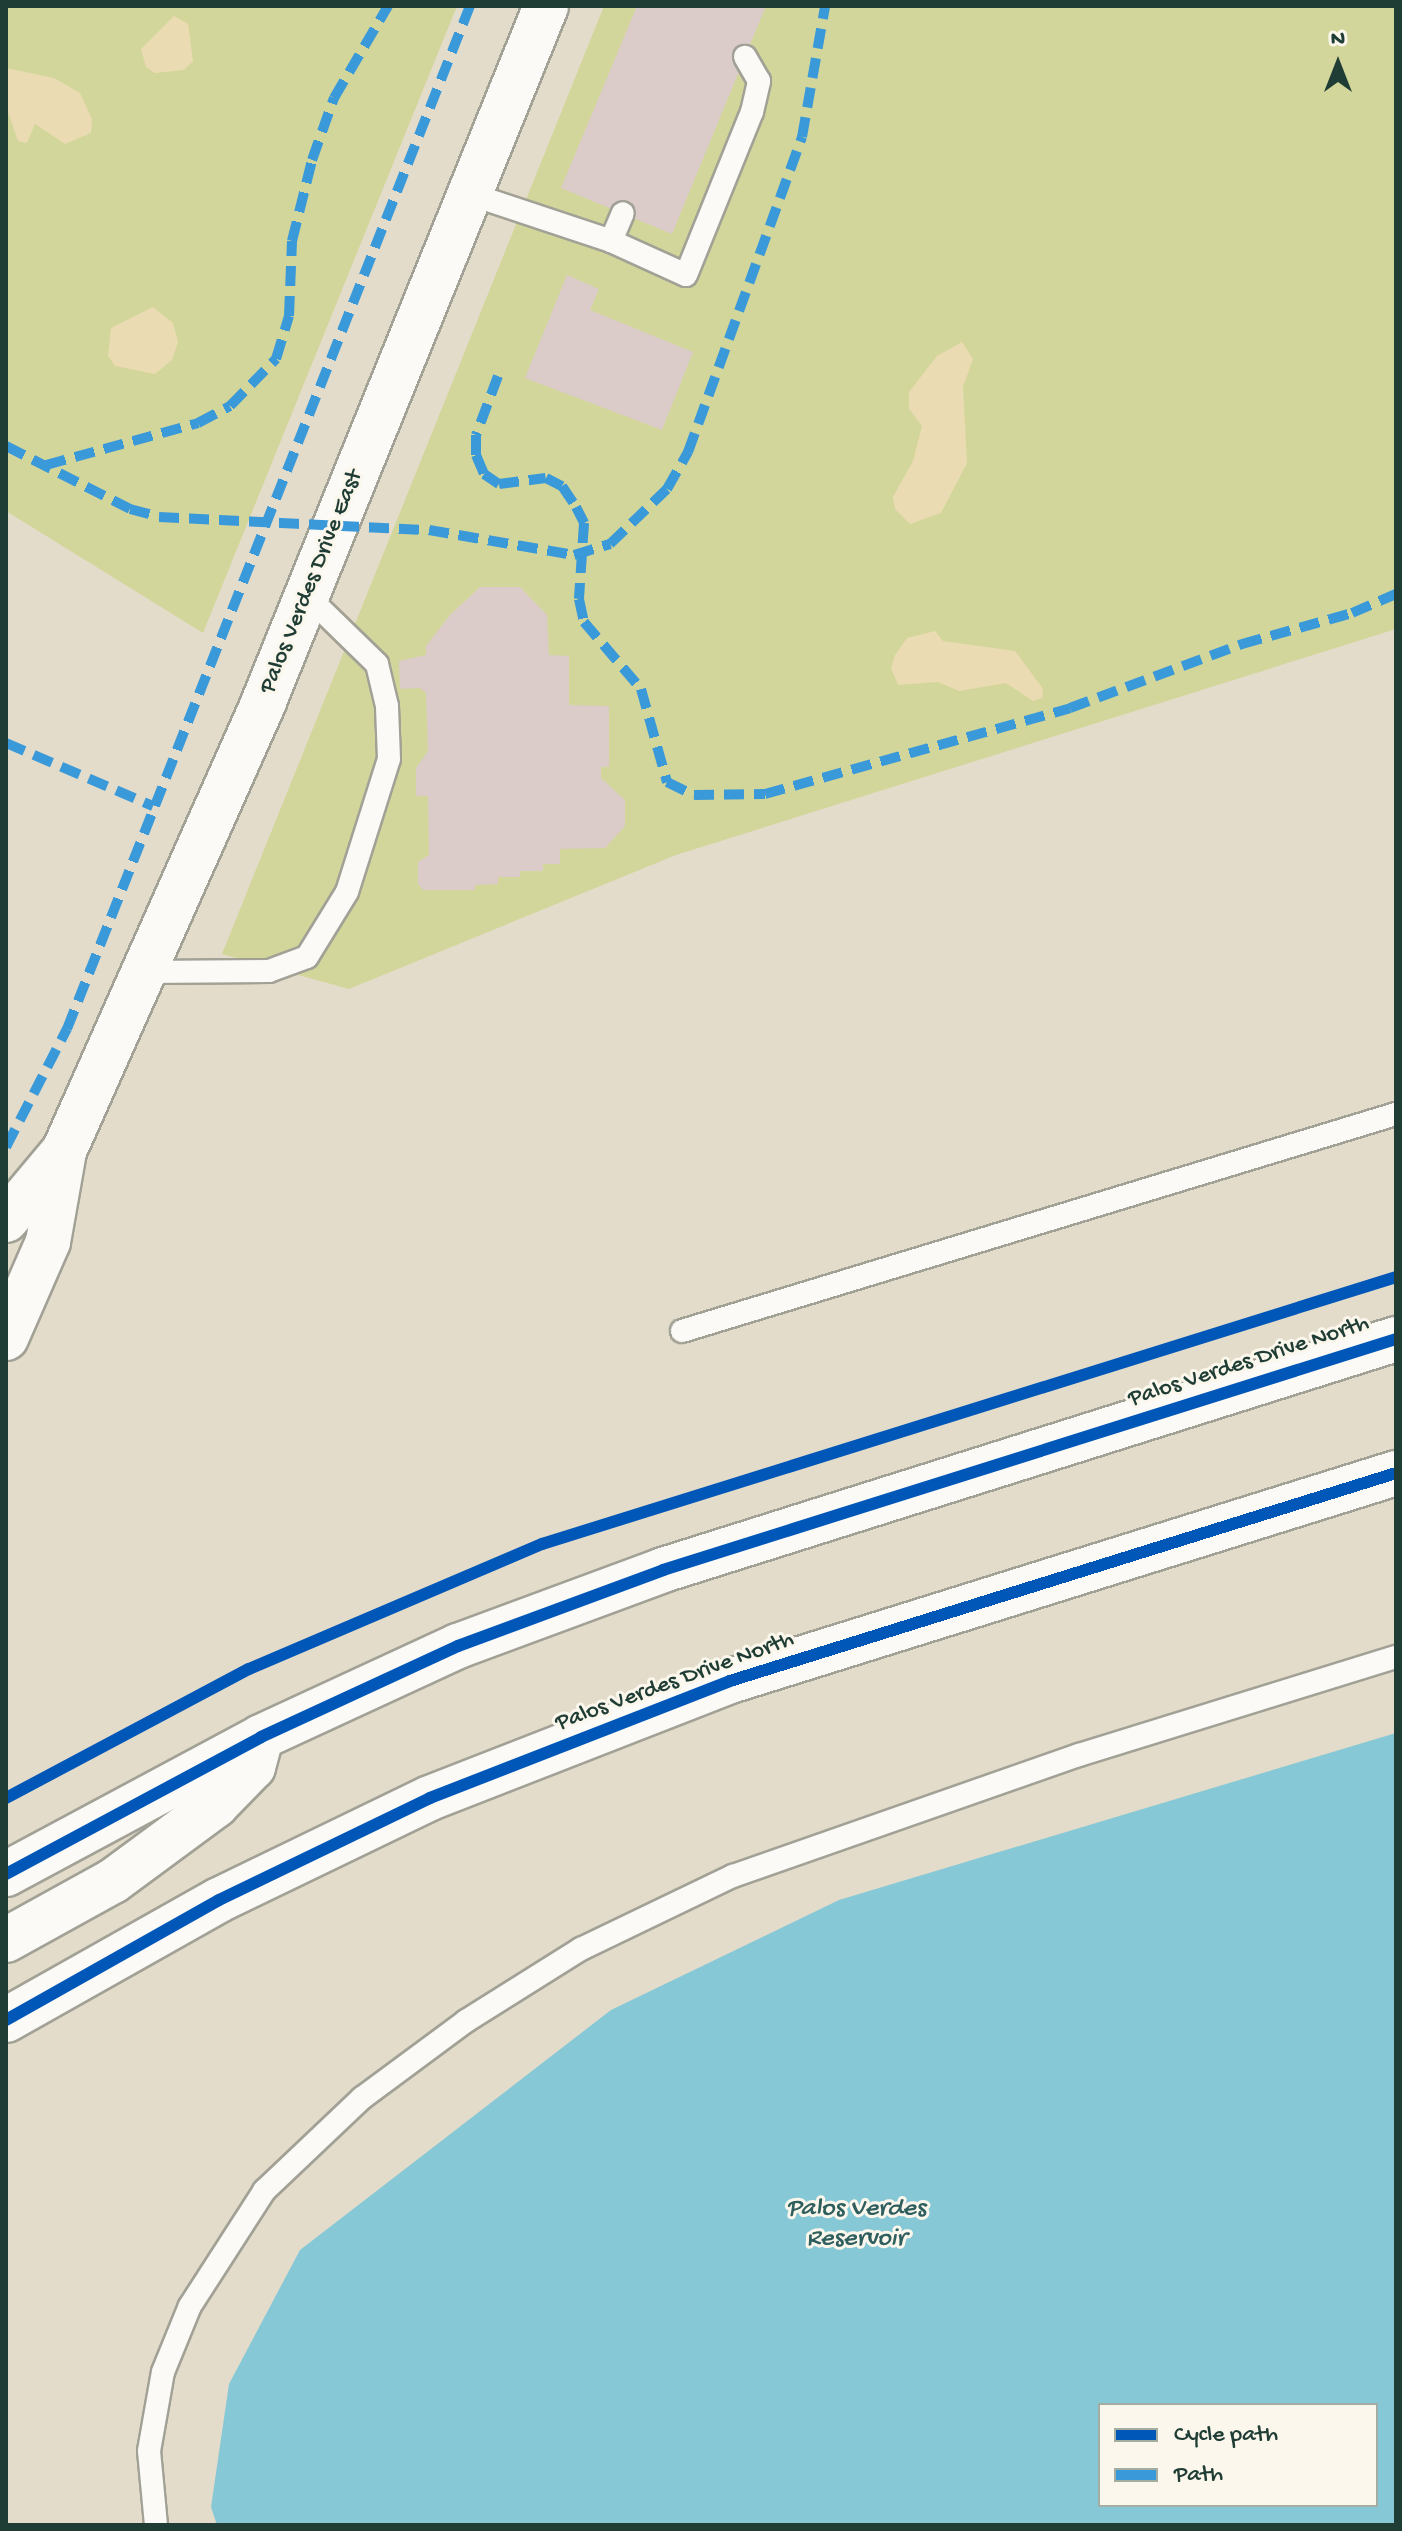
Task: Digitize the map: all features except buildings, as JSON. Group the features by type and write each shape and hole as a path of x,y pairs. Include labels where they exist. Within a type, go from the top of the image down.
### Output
{"main road":[{"name":"Palos Verdes Drive East","path":"6,1338 48,1242 64,1151 145,972 307,596 546,6"},
{"name":"Palos Verdes Drive East","path":"6,1220 64,1151"},
{"name":"Palos Verdes Drive North","path":"16,1864 261,1737 458,1646 663,1570 1396,1339"},
{"name":"Palos Verdes Drive North","path":"6,2020 219,1900 444,1793 730,1681 1396,1473"},
{"path":"6,1940 113,1881 216,1805 253,1767 261,1737"}],"lane":[{"path":"470,194 611,241 686,275 752,112 759,81 745,57"},
{"path":"611,241 623,213"},
{"path":"145,972 269,971 307,957 347,892 389,759 387,706 377,664 307,596"},
{"path":"682,1331 1396,1114"},
{"path":"156,2525 149,2451 163,2372 190,2306 264,2191 362,2098 466,2021 581,1949 733,1876 1079,1755 1396,1657"}],"green space":[{"path":"6,6 457,6 203,633 6,511"},
{"path":"604,6 1396,6 1396,629 676,855 349,989 222,954"}],"sand":[{"path":"174,16 188,24 193,61 184,70 155,73 146,67 141,49"},
{"path":"6,68 54,78 80,93 92,119 91,133 65,144 35,124 27,143 18,141 6,106"},
{"path":"153,307 173,323 178,342 172,360 155,374 115,366 108,356 111,328"},
{"path":"962,342 973,359 963,387 967,463 941,513 910,524 895,509 893,497 913,461 922,426 909,409 909,392 937,356"},
{"path":"935,631 943,641 1015,651 1043,689 1042,698 1033,701 1006,683 959,691 938,682 898,685 891,668 895,655 907,638"}],"water":[{"name":"Palos Verdes Reservoir","path":"1396,1733 1396,2525 217,2525 211,2507 229,2384 300,2250 611,2010 839,1900"}],"marked path":[{"path":"46,465 198,423 230,406 276,359 289,316 292,241 312,160 334,98 388,6"},
{"path":"6,1147 67,1029 470,6"},
{"path":"6,446 130,509 159,517 429,530 574,555 610,544 667,489 688,452 802,137 825,6"},
{"path":"498,376 476,435 476,455 484,474 499,484 546,478 562,486 576,507 584,523 579,599 584,622 641,689 667,782 694,795 765,794 1070,708 1242,644 1352,613 1396,594"},
{"path":"6,743 153,806"}],"cycle path":[{"path":"6,1798 249,1669 542,1544 1396,1277"},
{"path":"6,1874 261,1737 458,1646 663,1570 1396,1339"},
{"path":"6,2020 219,1900 430,1798 730,1681 1396,1473"}]}
